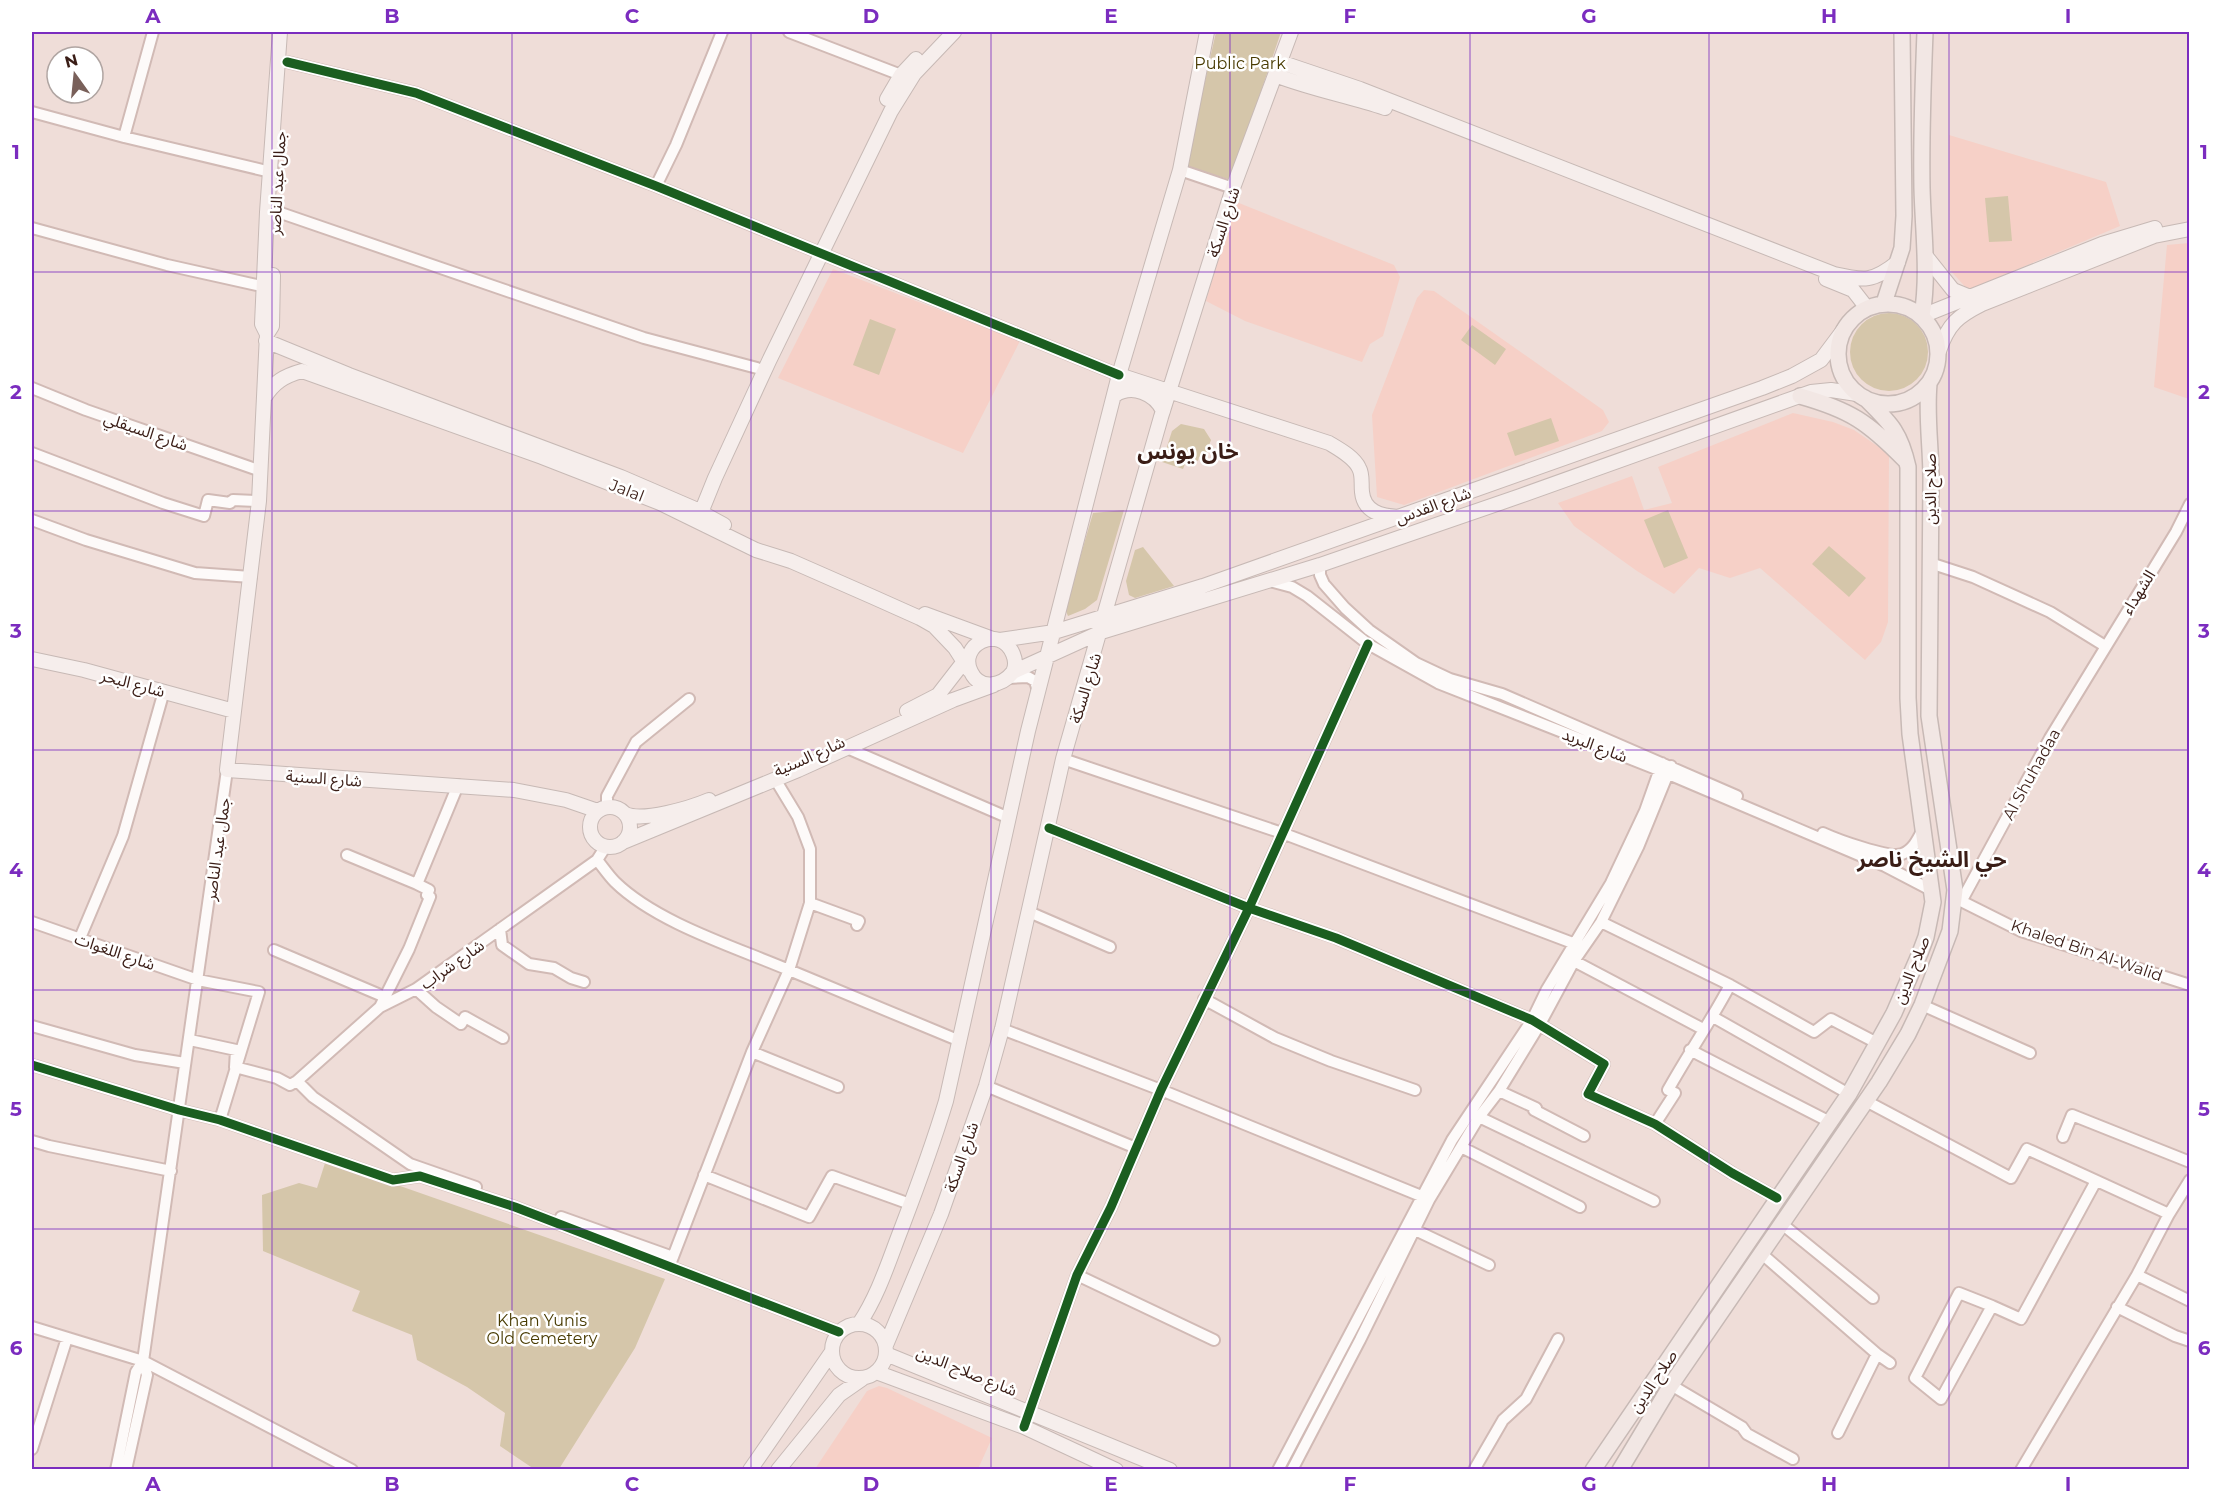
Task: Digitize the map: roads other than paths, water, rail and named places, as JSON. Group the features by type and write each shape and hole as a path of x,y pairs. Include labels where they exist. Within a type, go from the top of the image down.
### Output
{"highway":[{"path":"1884,303 1902,248 1904,216 1902,32"},
{"path":"1922,316 1925,301 1925,255 1921,131 1925,32"},
{"path":"1884,303 1904,306 1922,316 1936,336 1939,351 1938,364 1929,384 1914,397 1901,403 1878,403 1861,396 1842,375 1838,362 1838,348 1849,322 1867,308 1884,303"},
{"name":"صلاح الدين","path":"1620,1470 1671,1385 1866,1101 1908,1034 1922,1005 1950,931 1958,899 1929,716 1930,446 1926,414 1929,384"},
{"path":"1800,396 1851,414 1874,429 1907,461"},
{"name":"صلاح الدين","path":"1593,1470 1849,1094 1906,986 1926,937 1933,902 1910,734 1907,461 1902,443 1893,425 1861,396"},
{"path":"1909,592 1930,590"},
{"path":"1773,1204 1768,1220 1781,1226"}],"main road":[{"name":"جمال عبد الناصر","path":"227,770 259,501 266,337 272,326 268,288 280,32"},
{"name":"جمال عبد الناصر","path":"268,288 275,211 272,172 289,32"},
{"path":"695,515 715,478 761,378 882,108 901,75 942,32"},
{"path":"695,515 757,368 900,96 914,74 954,32"},
{"name":"شارع السكة","path":"859,1324 871,1306 931,1152 960,1041 1008,819 1048,655 1119,375 1180,170 1207,32"},
{"name":"شارع السكة","path":"886,1349 941,1214 986,1086 1002,1029 1063,759 1163,411 1233,188 1291,32"},
{"path":"1280,62 1371,94 1834,274 1859,280 1871,278 1882,275 1898,262"},
{"path":"1275,75 1302,86 1353,98 1432,124 1764,253 1853,290 1867,308"},
{"path":"1922,316 2102,244 2139,231 2190,220"},
{"path":"1939,351 1952,323 1974,308 2154,236 2190,229"},
{"path":"1925,255 1953,290 1970,297"},
{"name":"شارع القدس","path":"997,639 1054,632 1203,586 1400,518 1792,376 1821,360 1845,328"},
{"name":"Jalal","path":"266,337 359,379 518,437 758,545 923,613 997,639"},
{"name":"Jalal","path":"264,398 281,378 302,371 542,457 695,515 756,550 791,561 920,618 943,635 968,662"},
{"path":"1119,375 1329,443 1358,465 1362,478 1362,492 1369,508 1382,516 1400,518"},
{"path":"1115,395 1125,390 1143,392 1156,400 1163,411"},
{"name":"شارع القدس","path":"1010,675 1048,655 1101,632 1320,566 1812,392 1831,390 1861,396"},
{"path":"997,639 1011,650 1015,666 1010,675 995,685 981,682 968,662 979,642 997,639"},
{"name":"شارع البحر","path":"32,658 234,711"},
{"name":"شارع السنية","path":"227,770 514,790 602,809 620,809 625,814 640,818 704,802 931,699 968,662"},
{"name":"شارع السنية","path":"606,846 618,846 848,748 953,700 995,685"},
{"path":"602,809 594,816 590,828 595,840 606,846"},
{"path":"623,842 627,838 630,826 625,814"},
{"path":"750,1470 831,1353 832,1344 839,1332 850,1325 859,1324 876,1330 886,1349 884,1362 876,1372 862,1378 839,1395 778,1470"},
{"name":"شارع صلاح الدين","path":"886,1349 1170,1470"},
{"path":"831,1353 838,1370 845,1375 862,1378"},
{"name":"شارع صلاح الدين","path":"876,1372 1024,1427 1116,1470"}],"street":[{"path":"124,137 153,32"},
{"path":"656,186 676,145 722,32"},
{"path":"789,32 901,75"},
{"path":"287,62 416,93 656,186 1119,375"},
{"path":"32,112 124,137 272,172"},
{"path":"1180,170 1233,188"},
{"path":"275,211 644,338 757,368"},
{"path":"32,228 167,265 268,288"},
{"name":"شارع السيقلي","path":"32,388 86,410 261,471"},
{"path":"32,453 163,503 204,516 208,500 230,503 233,500 259,501"},
{"name":"الشهداء","path":"2086,681 2105,646 2176,532 2190,504"},
{"path":"32,520 86,540 195,573 251,577"},
{"path":"1930,563 1973,577 2050,612 2105,646"},
{"name":"شارع البريد","path":"1320,566 1320,575 1324,584 1345,608 1369,630 1416,663 1450,678 1502,694 1885,866 1931,890"},
{"name":"شارع البريد","path":"1270,581 1292,587 1307,596 1368,645 1438,683 1665,768 1828,836 1895,856 1908,851 1915,845 1924,829"},
{"path":"1024,1427 1077,1275 1111,1207 1161,1090 1249,908 1368,645"},
{"path":"1010,675 1028,677 1035,681 1039,693"},
{"name":"Al Shuhadaa","path":"1958,899 2050,738 2086,681"},
{"path":"80,938 123,836 164,691"},
{"path":"602,809 636,742 690,699"},
{"path":"848,748 1008,819"},
{"path":"1063,759 1282,833 1579,946"},
{"path":"1278,1470 1426,1198 1452,1140 1536,1022 1574,961 1579,946 1601,922 1638,846 1665,768"},
{"path":"1293,1470 1415,1230 1426,1198 1479,1117 1499,1091 1579,946 1665,768"},
{"name":"جمال عبد الناصر","path":"116,1470 136,1372 143,1361 227,770"},
{"path":"671,1261 752,1052 789,970 810,903 810,849 798,817 775,779"},
{"path":"417,884 458,785"},
{"path":"1049,828 1249,908 1336,938 1536,1022 1604,1064 1588,1094 1655,1124 1732,1173 1773,1204"},
{"name":"شارع شراب","path":"297,1081 380,1007 416,989 597,860 606,846"},
{"path":"347,855 429,890 427,895 430,897 409,949 380,1007"},
{"path":"597,860 615,882 672,920 960,1041"},
{"name":"Khaled Bin Al-Walid","path":"1958,899 2021,931 2190,985"},
{"path":"810,903 859,921 856,925"},
{"path":"1029,912 1110,947"},
{"name":"شارع اللغوات","path":"32,922 198,980 259,992 235,1067"},
{"path":"1601,922 1730,985 1814,1032 1831,1019 1877,1043"},
{"path":"500,929 502,945 529,964 554,968 571,978 584,982"},
{"path":"274,950 385,997"},
{"path":"1574,961 1703,1029"},
{"path":"1655,1124 1675,1093 1668,1090 1730,985"},
{"path":"416,989 436,1007 461,1024 465,1017 503,1038"},
{"path":"1204,999 1275,1038 1331,1061 1415,1090"},
{"path":"1922,1005 2030,1053"},
{"path":"1713,1017 1849,1094"},
{"path":"32,1026 135,1055 185,1063"},
{"path":"1002,1029 1161,1090 1426,1198"},
{"path":"190,1040 237,1050 235,1067 220,1120"},
{"path":"1690,1050 1830,1122"},
{"path":"752,1052 838,1087"},
{"path":"32,1065 179,1110 220,1120 393,1180 420,1176 671,1261"},
{"path":"235,1067 277,1078 290,1085 297,1081 313,1097 410,1164 671,1261 839,1332"},
{"path":"986,1086 1136,1148"},
{"path":"1499,1091 1536,1108 1534,1110 1584,1136"},
{"path":"1866,1101 2011,1178 2027,1149 2169,1214"},
{"path":"2063,1137 2072,1115 2190,1162"},
{"path":"1479,1117 1654,1201"},
{"path":"32,1141 171,1171"},
{"path":"1461,1147 1580,1207"},
{"path":"704,1175 809,1218 832,1176 910,1204"},
{"path":"1992,1306 1941,1399 1915,1378 1959,1293 1992,1306 2022,1319 2096,1180"},
{"path":"2021,1470 2137,1275 2190,1180"},
{"path":"1781,1226 1873,1298"},
{"path":"1415,1230 1489,1265"},
{"path":"1762,1254 1890,1363"},
{"path":"1077,1275 1215,1340"},
{"path":"2137,1275 2190,1301"},
{"path":"2117,1306 2175,1336 2190,1341"},
{"path":"32,1327 143,1361 352,1470"},
{"path":"32,1449 67,1338"},
{"path":"1474,1470 1503,1420 1526,1399 1558,1339"},
{"path":"1838,1433 1877,1354"},
{"name":"جمال عبد الناصر","path":"126,1470 147,1375 143,1361"},
{"path":"1671,1385 1742,1427 1747,1434 1793,1459"}],"district":[{"name":"خان يونس","path":"1188,451"},
{"name":"حي الشيخ ناصر","path":"1932,859"}],"park label":[{"name":"Public Park","path":"1240,63"},
{"name":"Khan Yunis Old Cemetery","path":"542,1329"}]}
